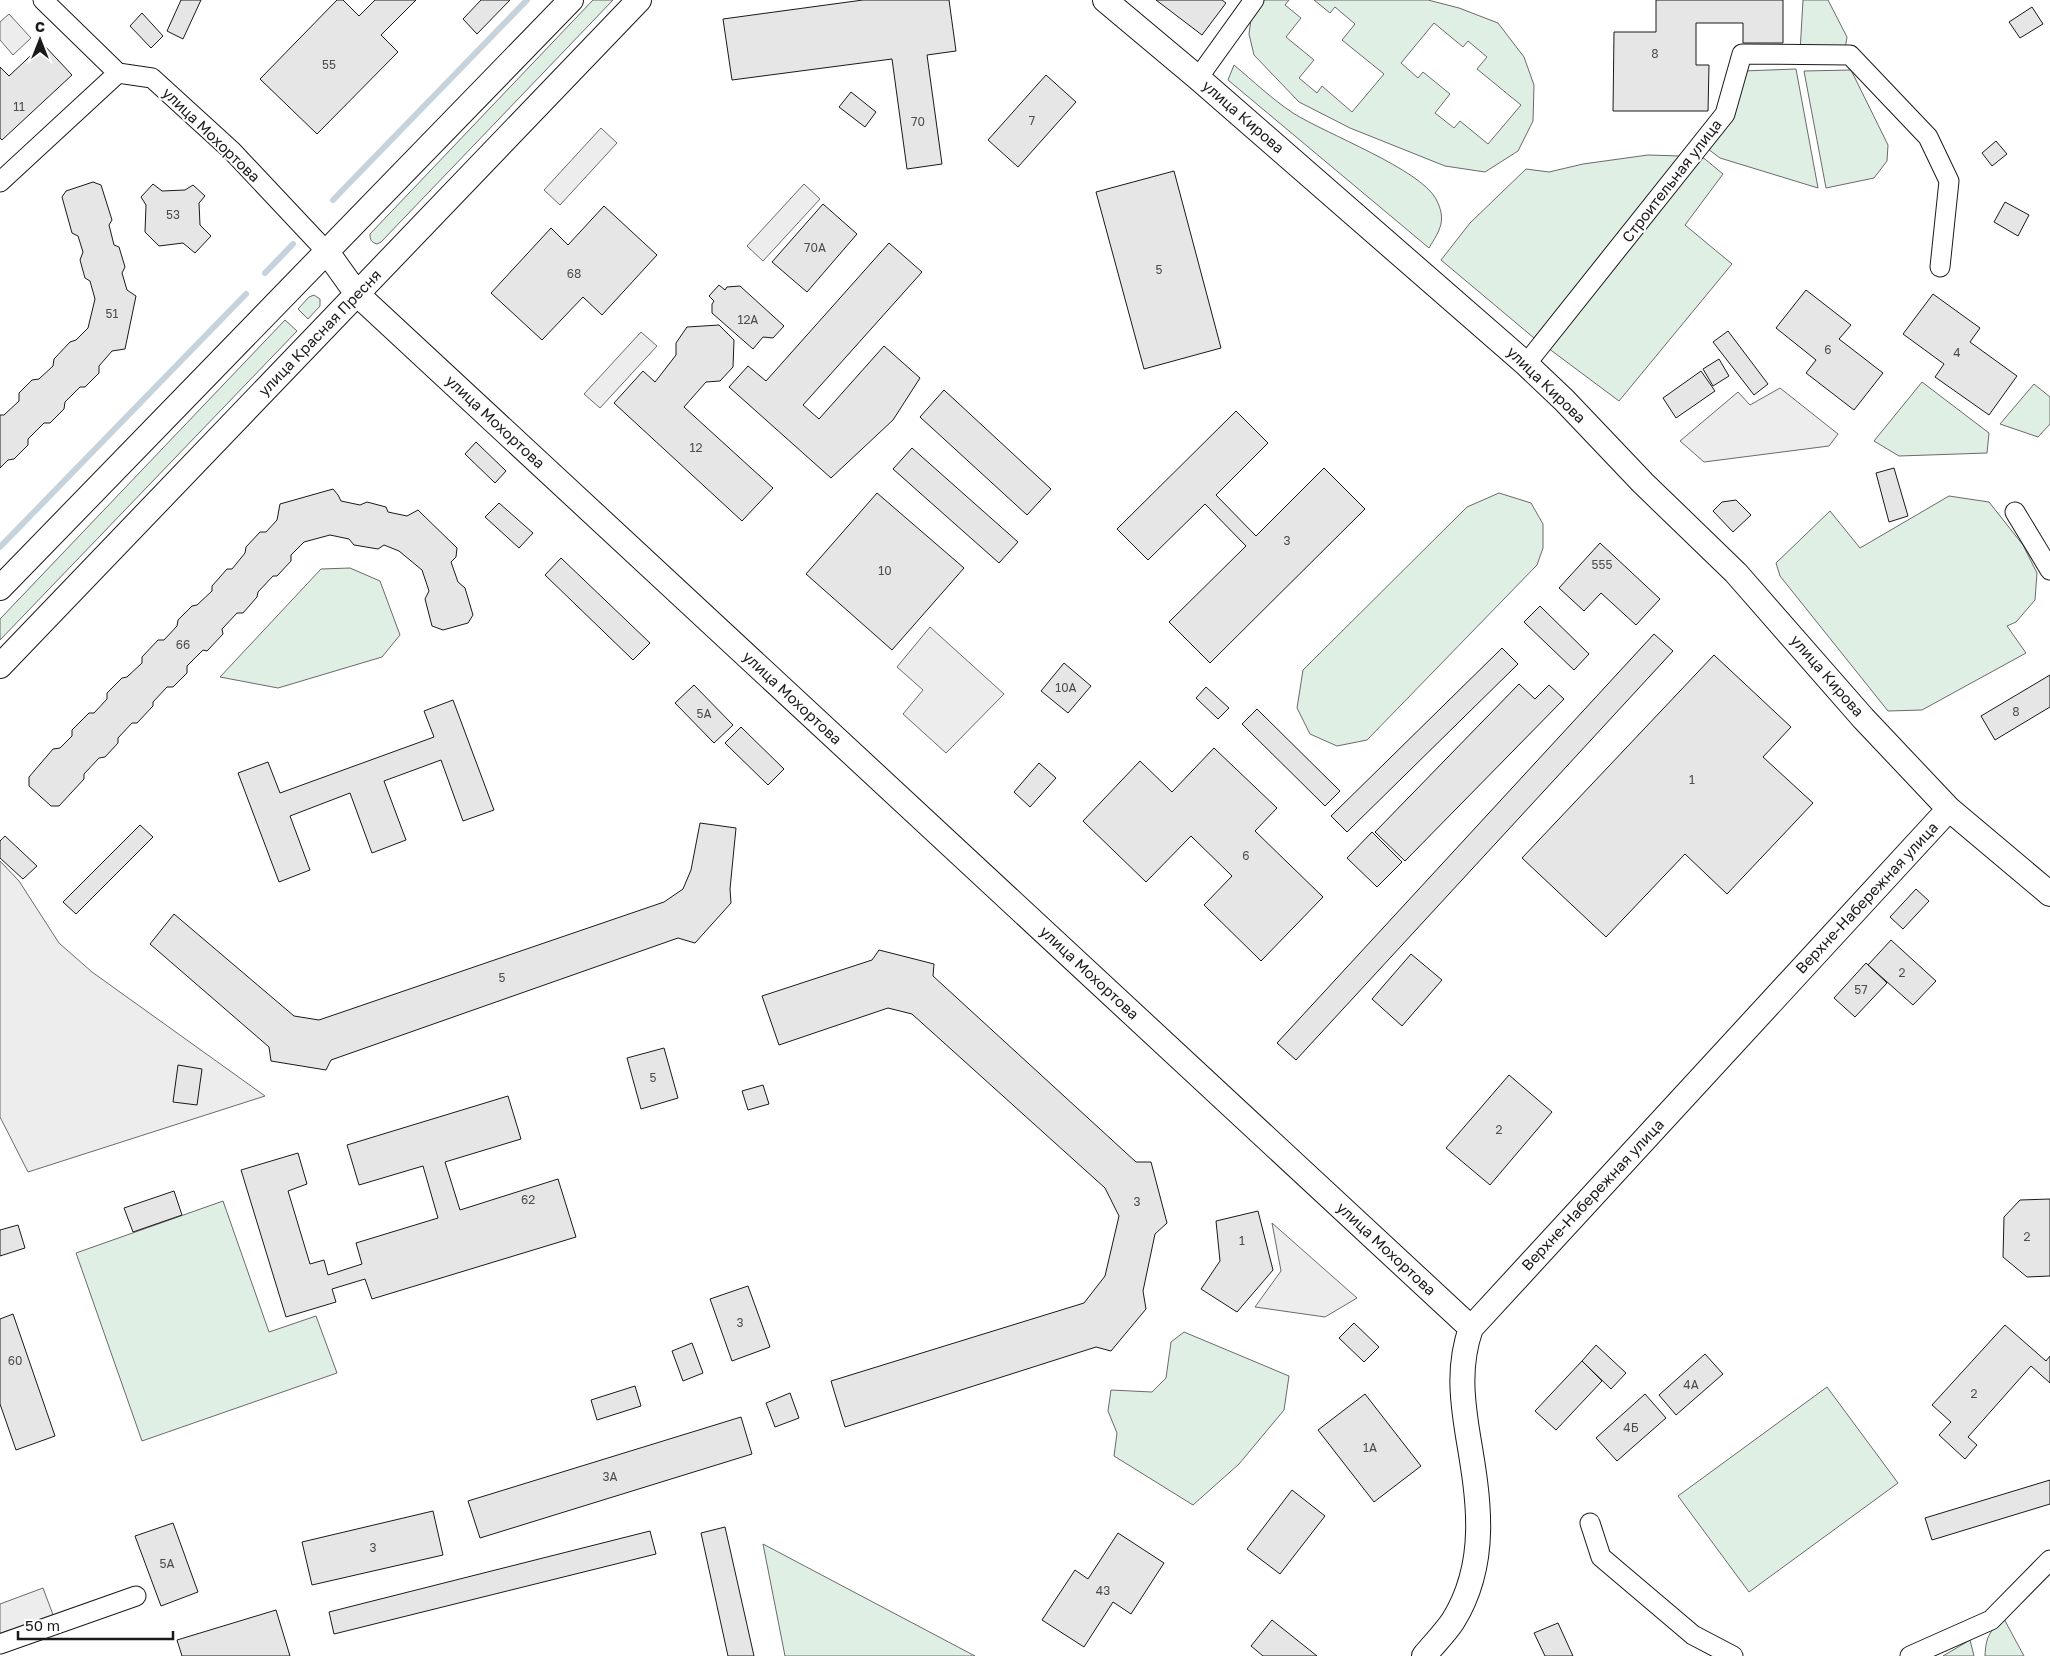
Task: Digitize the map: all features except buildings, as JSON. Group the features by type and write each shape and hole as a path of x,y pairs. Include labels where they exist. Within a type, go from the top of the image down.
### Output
{"street":[{"path":"0,182 118,73 43,0"},
{"path":"0,588 571,0"},
{"name":"улица Красная Пресня","path":"0,666 639,0"},
{"name":"улица Кирова","path":"1105,0 1198,78 1526,364 1564,400 1643,483 1736,573 1863,718 1949,809 2050,894"},
{"path":"1198,78 1254,0"},
{"name":"Строительная улица","path":"1526,364 1725,114 1742,54 1850,55 1928,137 1949,181 1940,267"},
{"name":"улица Мохортова","path":"118,73 152,78 232,151 327,252 357,294 1471,1328"},
{"path":"2015,512 2050,570"},
{"name":"Верхне-Набережная улица","path":"1424,1656 1453,1621 1467,1591 1478,1554 1475,1478 1462,1401 1461,1379 1466,1343 1471,1328 1949,809"},
{"path":"1590,1522 1600,1557 1693,1635 1733,1656"},
{"path":"1910,1656 1991,1620 2050,1560"},
{"path":"0,1644 136,1596"}],"green space":[{"path":"593,0 613,0 381,242 377,244 372,242 370,234"},
{"path":"1264,0 1289,0 1285,5 1301,18 1286,37 1314,60 1299,78 1317,93 1322,86 1352,112 1384,74 1342,40 1355,24 1335,7 1330,13 1314,0 1428,0 1459,8 1498,23 1524,57 1534,85 1533,121 1518,151 1485,172 1445,166 1350,128 1299,102 1254,55 1249,34 1251,19","holes":["1434,23 1463,47 1468,41 1487,57 1477,69 1521,105 1488,144 1460,121 1454,128 1435,113 1450,94 1423,72 1418,78 1401,63"]},
{"path":"1803,0 1828,0 1847,37 1845,49 1800,52"},
{"path":"1234,65 1293,113 1392,164 1427,188 1436,199 1442,219 1439,230 1429,248 1228,80"},
{"path":"1796,69 1818,188 1720,158 1708,149 1743,71"},
{"path":"1851,70 1888,145 1887,161 1874,178 1826,188 1804,71"},
{"path":"1648,155 1681,156 1534,338 1441,260 1470,223 1526,169 1549,172 1583,164"},
{"path":"1700,155 1723,174 1685,225 1732,264 1619,401 1548,348"},
{"path":"314,295 320,299 320,306 308,319 298,309 309,297"},
{"path":"285,320 297,331 0,640 0,619"},
{"path":"1922,382 1989,433 1987,453 1899,456 1874,441"},
{"path":"2034,384 2050,397 2050,424 2038,437 2000,424"},
{"path":"1499,493 1531,503 1543,524 1543,548 1537,565 1367,740 1337,746 1310,734 1297,708 1303,670 1467,507"},
{"path":"1949,496 1989,502 2023,545 2037,573 2035,600 2016,622 2007,626 2026,653 1922,710 1888,711 1780,576 1776,563 1830,511 1860,548"},
{"path":"350,568 380,581 400,635 382,657 278,688 220,677 321,569"},
{"path":"223,1201 269,1332 316,1316 337,1373 142,1441 76,1253"},
{"path":"1184,1332 1289,1376 1284,1410 1239,1464 1193,1505 1114,1456 1117,1433 1108,1411 1111,1390 1152,1392 1166,1378 1171,1342"},
{"path":"1827,1387 1898,1483 1749,1592 1678,1496"},
{"path":"763,1544 975,1656 785,1656"},
{"path":"2004,1619 2024,1656 1985,1656 1989,1635"},
{"path":"1970,1640 1974,1656 1943,1656"}],"shaded area":[{"path":"9,14 31,38 13,55 0,40 0,22"},
{"path":"601,128 617,143 560,205 544,190"},
{"path":"804,184 820,199 763,261 747,246"},
{"path":"641,332 657,346 600,408 584,394"},
{"path":"1780,388 1838,434 1829,446 1704,462 1680,441 1738,392 1750,405"},
{"path":"930,627 1004,694 946,753 903,714 923,690 897,667"},
{"path":"0,861 19,881 59,943 92,972 265,1096 28,1172 0,1117"},
{"path":"1272,1223 1357,1298 1325,1317 1255,1307 1281,1271"},
{"path":"43,1588 55,1620 0,1640 0,1604"}],"waterway":[{"path":"333,200 527,0"},
{"path":"265,273 293,244"},
{"path":"0,547 246,294"}]}
